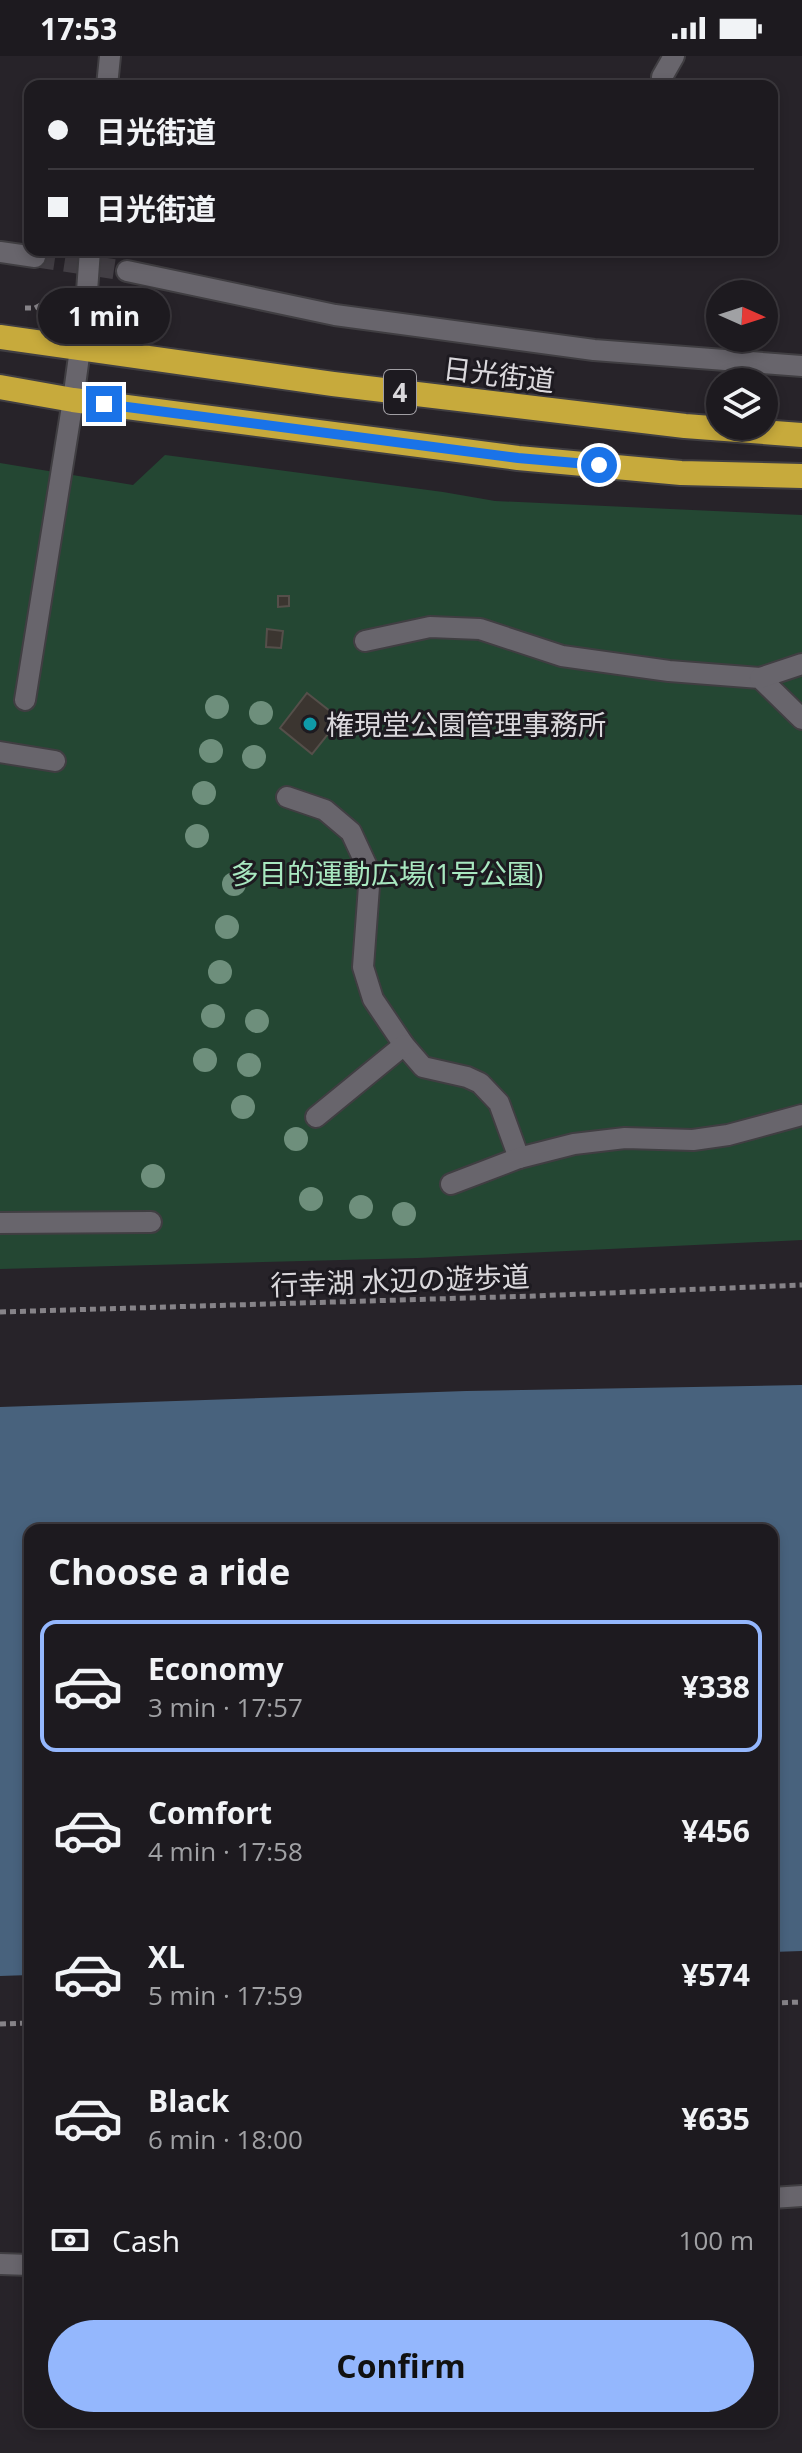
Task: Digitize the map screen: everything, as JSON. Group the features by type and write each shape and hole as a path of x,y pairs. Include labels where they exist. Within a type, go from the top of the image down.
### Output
{"highway":[{"name":"日光街道","path":"0,337 333,384 654,423 802,435"},
{"name":"4","path":"0,387 73,400 518,458 681,473 802,476"}],"street":[{"path":"108,80 110,56"},
{"path":"662,77 674,56"},
{"path":"0,252 24,255"},
{"path":"28,256 35,257"},
{"path":"25,700 73,400 90,256"},
{"path":"127,271 335,315 594,350 802,366"},
{"path":"365,641 430,627 480,629 562,656 669,671 760,678 802,664"},
{"path":"760,678 802,719"},
{"path":"0,752 55,761"},
{"path":"287,797 325,810 351,832 370,873 363,967 373,999 423,1067 480,1083 499,1103 519,1158"},
{"path":"316,1117 404,1045"},
{"path":"451,1184 519,1158 574,1144 625,1138 693,1140 728,1135 802,1115"},
{"path":"0,1223 151,1222"},
{"path":"778,2198 802,2196"},
{"path":"0,2264 24,2265"}],"path":[{"path":"12,309 35,308 50,300"},
{"name":"行幸湖 水辺の遊歩道","path":"0,1312 802,1285"},
{"path":"778,2003 802,2002"},
{"path":"0,2024 24,2023"}],"green space":[{"name":"多目的運動広場(1号公園)","path":"165,455 495,501 802,515 802,1240 418,1258 0,1269 0,463 133,485"}],"water":[{"path":"802,1385 802,1951 778,1952 778,1524 24,1524 24,1975 0,1976 0,1407 466,1391"}],"building":[{"path":"278,596 289,596 289,606 278,607"},
{"path":"267,629 283,631 281,648 266,647"},
{"name":"権現堂公園管理事務所","path":"307,693 340,719 312,754 280,728"}],"tunnel":[{"path":"35,257 127,271"}],"place":[{"name":"権現堂公園管理事務所","path":"310,724"}],"route":[{"path":"104,404 518,458 599,465"}]}
